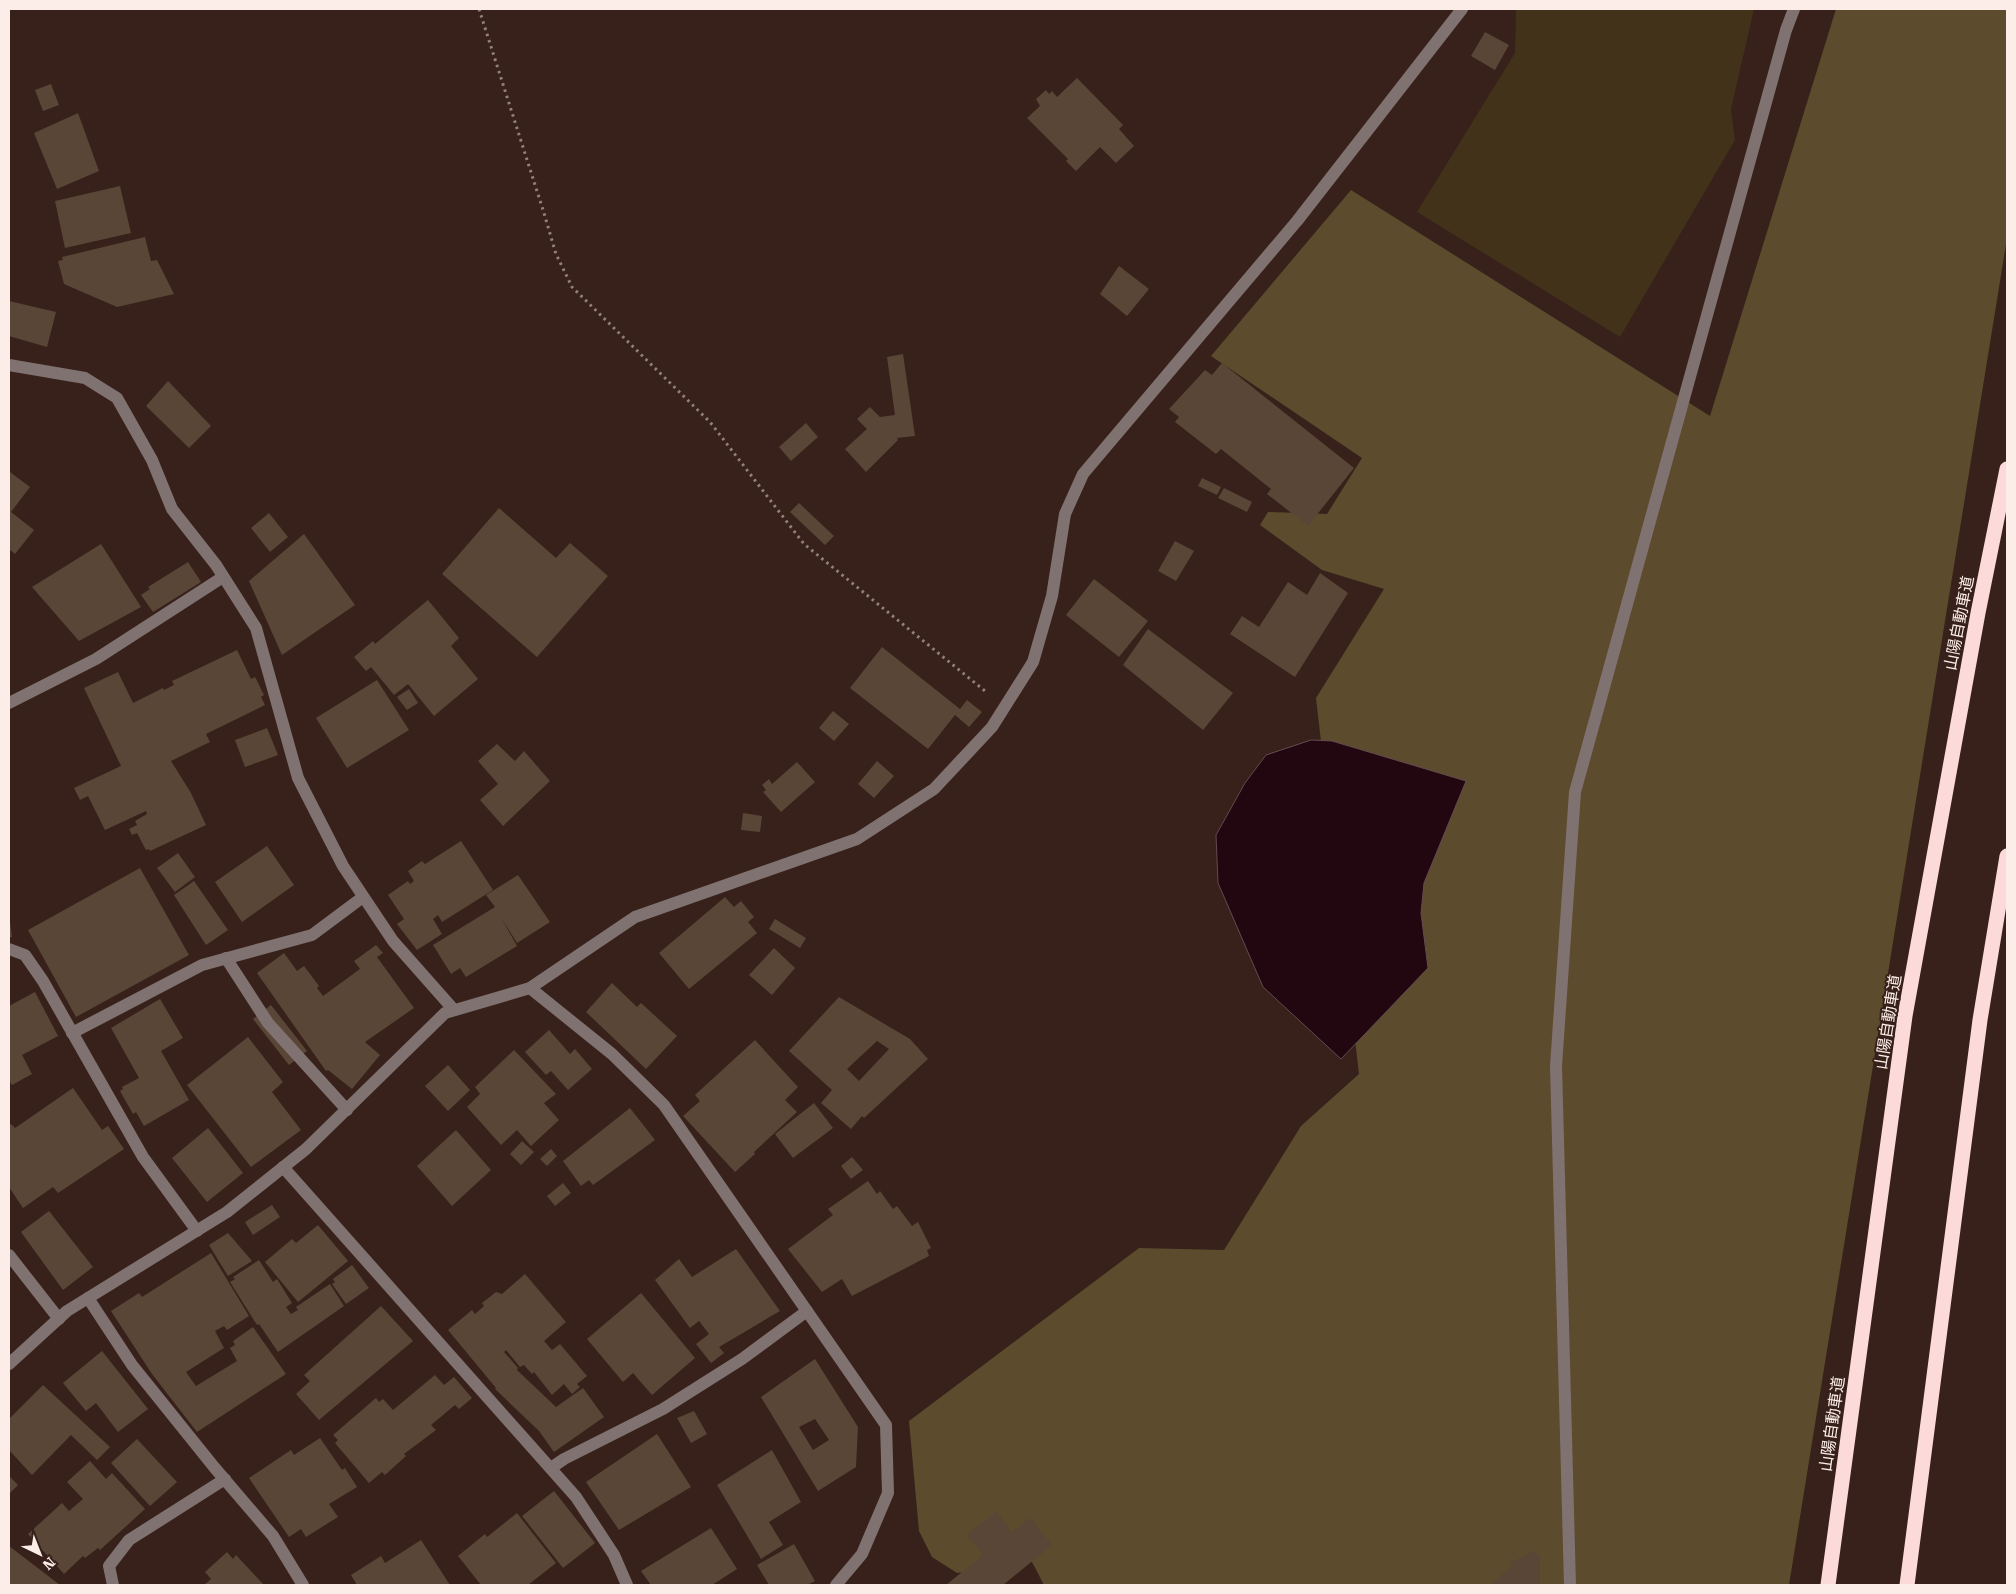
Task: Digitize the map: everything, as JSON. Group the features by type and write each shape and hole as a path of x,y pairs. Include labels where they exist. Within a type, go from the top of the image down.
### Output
{"highway":[{"name":"山陽自動車道","path":"1828,1585 1905,1016 1976,623 2007,469"},
{"path":"1907,1585 1980,1020 2007,856"}],"street":[{"path":"9,1364 67,1311 227,1212 306,1149 445,1013 530,988 635,917 856,839 934,789 992,728 1033,662 1052,596 1065,514 1083,474 1296,220 1462,9"},
{"path":"1570,1585 1556,1066 1575,792 1786,30 1794,9"},
{"path":"9,365 85,378 117,398 152,460 172,509 223,578 256,628 298,778 343,866 393,941 454,1010"},
{"path":"9,703 96,659 223,578"},
{"path":"72,1033 202,965 312,935 363,897"},
{"path":"9,949 25,955 43,981 143,1157 197,1231"},
{"path":"226,958 268,1023 347,1110"},
{"path":"530,988 612,1054 664,1104 886,1425 888,1493 862,1554 836,1585"},
{"path":"283,1167 576,1497 614,1555 627,1585"},
{"path":"9,1255 59,1319"},
{"path":"88,1298 132,1365 273,1536 304,1585"},
{"path":"551,1468 564,1459 663,1409 742,1359 807,1311"},
{"path":"114,1585 109,1566 129,1540 225,1480"}],"path":[{"path":"480,9 556,254 572,287 710,422 804,544 1005,707"}],"shaded area":[{"path":"1516,9 1754,9 1731,109 1735,140 1620,337 1417,212 1515,53"},
{"path":"1836,9 2007,9 2007,238 1789,1585 1044,1585 1032,1562 957,1573 932,1557 919,1531 909,1421 1139,1248 1224,1250 1301,1126 1359,1074 1316,698 1384,589 1322,570 1260,525 1268,512 1327,514 1362,458 1211,356 1351,190 1710,416"},
{"path":"1311,740 1332,741 1466,781 1424,883 1421,913 1428,968 1341,1059 1263,987 1218,883 1216,835 1245,783 1266,755"}],"building":[{"path":"1485,32 1509,45 1495,70 1471,56"},
{"path":"1077,78 1123,125 1119,129 1134,146 1116,163 1100,147 1076,171 1066,161 1068,159 1027,118 1040,106 1036,99 1046,90 1049,94 1052,91 1057,97"},
{"path":"51,84 59,105 43,111 35,90"},
{"path":"78,113 99,171 57,189 34,133"},
{"path":"120,186 131,233 65,248 55,201"},
{"path":"145,237 151,261 157,260 174,294 117,307 64,284 58,261 63,260 62,257"},
{"path":"1119,266 1149,289 1127,316 1100,294"},
{"path":"9,301 56,312 47,347 9,336"},
{"path":"903,354 915,436 897,438 898,440 866,472 845,449 867,429 857,419 870,407 880,417 895,415 887,357"},
{"path":"1222,363 1354,468 1308,526 1267,494 1271,489 1221,449 1216,454 1175,422 1179,417 1169,409 1205,370 1212,375"},
{"path":"168,381 211,426 189,448 146,406"},
{"path":"806,423 818,437 791,461 779,447"},
{"path":"10,472 30,487 11,512 34,530 15,554 9,549"},
{"path":"1202,478 1221,487 1217,495 1198,486"},
{"path":"1224,488 1252,502 1247,512 1218,498"},
{"path":"799,503 834,536 825,545 790,512"},
{"path":"499,508 556,558 570,543 608,576 537,657 442,574"},
{"path":"269,513 288,537 270,552 251,528"},
{"path":"304,534 355,605 282,655 249,581"},
{"path":"1175,541 1194,551 1176,581 1158,571"},
{"path":"101,544 141,607 79,641 32,587"},
{"path":"188,562 201,582 153,612 141,595 150,589 148,587"},
{"path":"1320,573 1348,593 1295,677 1230,634 1242,616 1259,627 1288,582 1307,595"},
{"path":"1094,579 1148,621 1119,657 1066,615"},
{"path":"428,600 459,638 451,646 478,679 434,716 408,684 394,695 371,667 366,671 354,657 373,641 375,644"},
{"path":"1148,629 1233,693 1203,730 1123,665"},
{"path":"882,647 960,709 967,700 982,712 969,727 955,715 928,749 850,688"},
{"path":"237,650 251,679 255,677 264,695 261,697 265,705 206,734 210,742 171,761 191,793 206,825 150,851 149,849 146,850 137,833 132,835 129,829 137,825 135,821 147,814 146,811 105,830 88,796 80,800 74,788 121,766 84,688 118,672 133,703 163,688 164,690 174,685 172,681"},
{"path":"377,680 409,730 347,768 316,718"},
{"path":"409,689 418,703 407,710 397,697"},
{"path":"833,711 849,724 834,741 819,728"},
{"path":"267,728 278,755 245,767 235,740"},
{"path":"497,744 515,761 524,751 550,781 503,826 480,800 498,784 478,761"},
{"path":"877,761 894,776 874,798 858,784"},
{"path":"797,762 815,782 781,812 763,792 766,790 762,785 769,779 772,784"},
{"path":"743,813 762,816 760,832 741,830"},
{"path":"461,841 493,890 442,922 438,915 433,919 442,934 417,950 397,924 404,919 388,895 408,881 410,884 414,881 408,871 422,861 425,864"},
{"path":"267,846 294,885 242,922 215,882"},
{"path":"178,853 195,877 175,892 157,868"},
{"path":"140,868 189,955 76,1017 28,930"},
{"path":"518,875 550,922 517,943 502,919 517,946 466,977 460,968 451,974 433,945 495,907 486,895"},
{"path":"194,881 228,930 206,945 174,895"},
{"path":"725,897 734,907 741,901 754,917 748,922 757,933 689,989 659,953"},
{"path":"9,914 12,937 9,938"},
{"path":"775,919 806,938 800,948 769,929"},
{"path":"376,945 383,953 377,957 414,1008 365,1042 380,1055 352,1089 328,1070 326,1071 257,973 284,953 297,971 304,966 319,986 317,988 323,996 360,969 354,961"},
{"path":"774,948 795,968 772,995 749,975"},
{"path":"612,983 637,1007 641,1003 677,1036 646,1069 586,1012"},
{"path":"35,992 58,1036 22,1055 32,1074 12,1085 9,1080 9,1006"},
{"path":"839,997 910,1039 928,1059 864,1118 862,1116 851,1129 821,1103 832,1090 789,1051","holes":["877,1041 889,1049 859,1081 847,1069"]},
{"path":"160,999 183,1038 161,1051 189,1100 144,1126 136,1112 133,1114 120,1091 123,1089 122,1087 139,1078 111,1028"},
{"path":"271,1005 307,1051 289,1065 253,1019"},
{"path":"549,1030 570,1054 575,1049 592,1069 568,1090 551,1071 546,1075 525,1052"},
{"path":"248,1037 283,1082 272,1092 301,1130 251,1167 187,1085"},
{"path":"755,1040 798,1087 785,1100 797,1112 735,1172 683,1116 700,1101 695,1095"},
{"path":"514,1050 556,1094 544,1103 559,1120 531,1146 517,1130 501,1145 467,1107 480,1094 475,1087"},
{"path":"448,1065 470,1090 448,1111 425,1086"},
{"path":"73,1088 102,1130 108,1126 124,1149 58,1193 53,1187 23,1208 9,1187 9,1126 11,1124 15,1128"},
{"path":"814,1103 833,1128 793,1158 775,1134"},
{"path":"630,1108 655,1140 593,1185 589,1180 581,1186 563,1161"},
{"path":"208,1128 243,1173 207,1202 172,1158"},
{"path":"456,1130 491,1170 452,1206 417,1166"},
{"path":"522,1141 534,1152 521,1165 510,1154"},
{"path":"551,1149 557,1156 547,1166 540,1159"},
{"path":"852,1157 863,1170 851,1179 841,1166"},
{"path":"868,1181 877,1194 880,1191 893,1209 897,1206 912,1226 918,1222 931,1248 927,1250 929,1256 852,1296 842,1279 822,1292 788,1249 833,1215 828,1209"},
{"path":"563,1183 571,1193 555,1206 547,1196"},
{"path":"272,1205 280,1217 253,1235 245,1222"},
{"path":"49,1211 93,1267 63,1290 21,1232"},
{"path":"318,1225 348,1261 298,1302 265,1262 292,1239 296,1243"},
{"path":"228,1233 252,1261 228,1276 209,1245"},
{"path":"736,1249 780,1311 719,1347 724,1353 711,1363 696,1344 709,1334 699,1321 690,1328 655,1280 679,1259 692,1277"},
{"path":"211,1253 249,1316 227,1330 224,1326 215,1331 224,1348 186,1372 196,1386 237,1361 230,1348 235,1345 233,1341 253,1327 286,1374 197,1432 152,1374 111,1311 139,1293 142,1297"},
{"path":"259,1260 273,1282 277,1279 292,1303 286,1307 291,1314 298,1310 296,1307 330,1284 344,1306 278,1352 259,1324 257,1325 230,1282 235,1279 233,1277"},
{"path":"352,1265 369,1288 346,1304 332,1284 335,1282 333,1279"},
{"path":"525,1274 566,1322 544,1341 552,1350 560,1344 587,1376 577,1384 580,1387 572,1394 564,1384 552,1395 534,1372 532,1374 524,1365 520,1367 506,1350 504,1352 518,1368 517,1370 556,1407 583,1388 604,1417 554,1452 539,1431 495,1389 448,1330 472,1310 475,1314 484,1306 482,1303 496,1292 502,1294"},
{"path":"641,1293 695,1358 652,1395 633,1373 623,1382 587,1339"},
{"path":"381,1306 413,1341 319,1420 296,1394 310,1381 304,1375"},
{"path":"102,1351 148,1409 118,1432 96,1403 86,1411 63,1383"},
{"path":"815,1359 858,1427 856,1467 818,1491 761,1397","holes":["815,1419 829,1440 813,1450 799,1427"]},
{"path":"435,1375 444,1385 454,1377 472,1398 459,1409 455,1405 431,1425 436,1430 404,1454 406,1456 385,1475 382,1472 369,1483 335,1443 338,1440 333,1435 376,1398 379,1402 383,1399 393,1410"},
{"path":"43,1385 110,1447 97,1460 71,1435 32,1475 9,1450 9,1419"},
{"path":"694,1411 707,1434 691,1443 677,1418"},
{"path":"657,1434 691,1487 619,1530 586,1482"},
{"path":"320,1438 342,1470 345,1468 357,1487 329,1504 338,1517 306,1537 301,1529 289,1537 249,1478 291,1450 294,1455"},
{"path":"137,1439 177,1482 150,1506 111,1463"},
{"path":"772,1450 801,1502 769,1522 783,1545 761,1559 717,1485"},
{"path":"90,1461 106,1479 112,1473 145,1509 100,1550 98,1548 85,1558 83,1556 64,1574 28,1534 62,1503 69,1511 83,1499 67,1482"},
{"path":"9,1476 18,1485 9,1494"},
{"path":"554,1491 595,1543 563,1568 522,1516"},
{"path":"996,1511 1012,1532 1030,1518 1052,1545 1003,1585 946,1585 983,1555 967,1535"},
{"path":"517,1513 556,1563 528,1585 481,1585 458,1556 485,1534 487,1537"},
{"path":"711,1528 737,1569 712,1585 651,1585 641,1571"},
{"path":"421,1540 450,1585 357,1585 351,1575 381,1556 385,1563"},
{"path":"794,1544 815,1581 807,1585 769,1585 757,1565"},
{"path":"9,1546 60,1585 9,1585"},
{"path":"1534,1551 1540,1557 1540,1585 1490,1585 1512,1566 1510,1563"},
{"path":"227,1552 233,1559 236,1555 264,1585 204,1585 211,1579 205,1572"}]}
